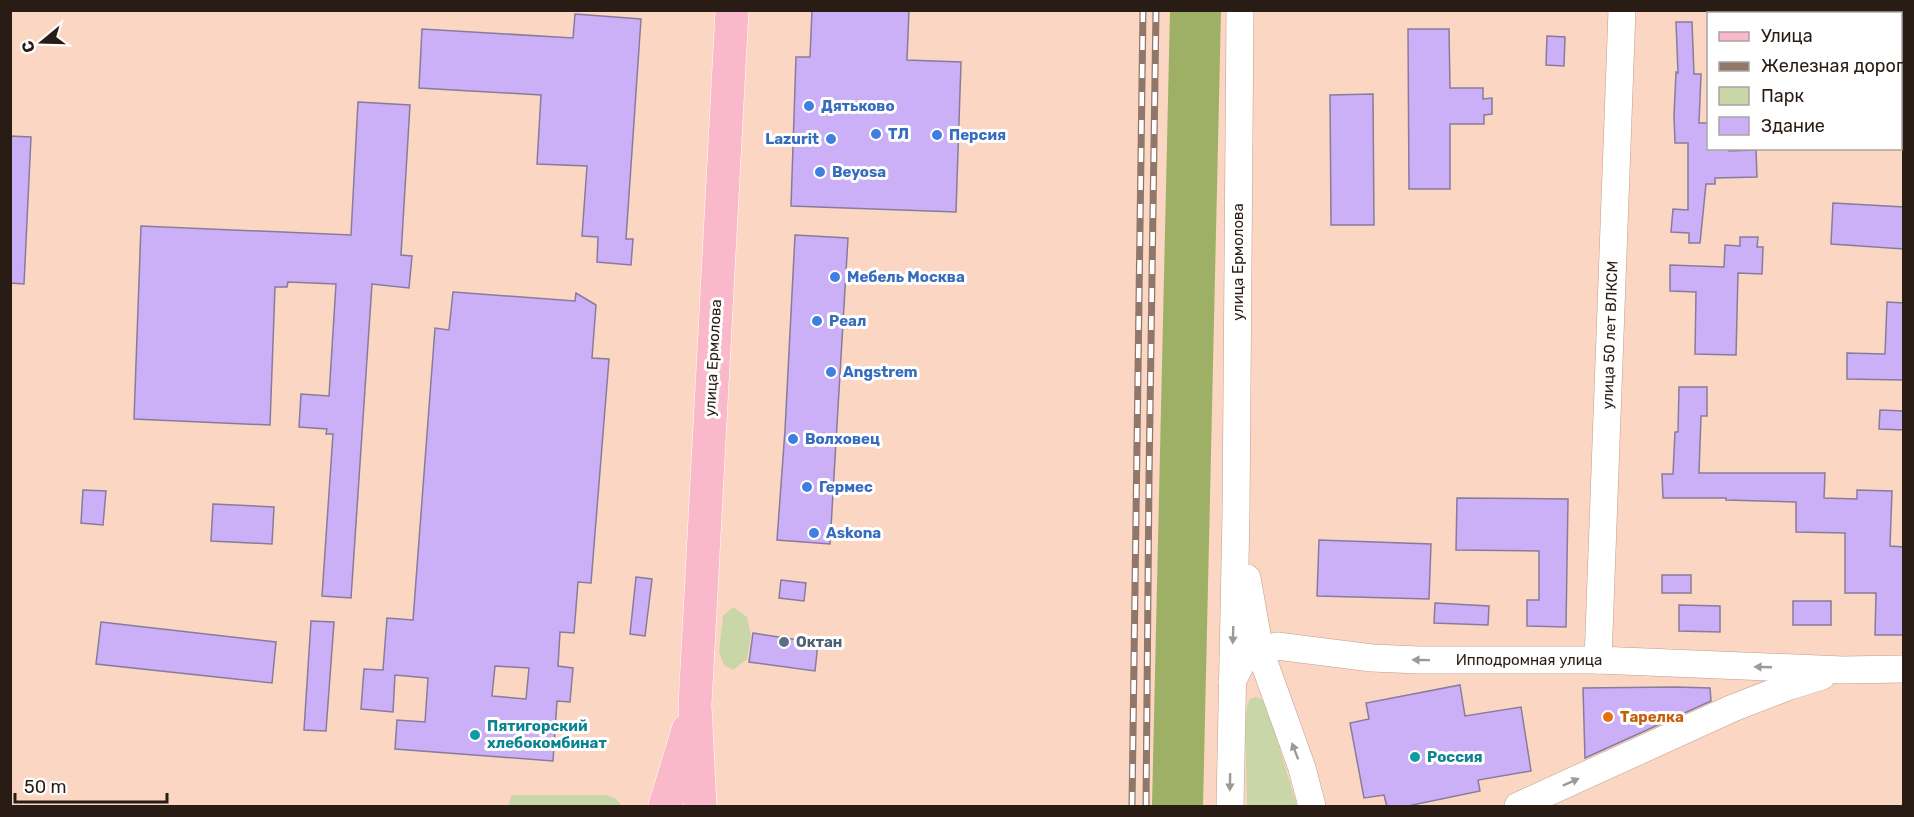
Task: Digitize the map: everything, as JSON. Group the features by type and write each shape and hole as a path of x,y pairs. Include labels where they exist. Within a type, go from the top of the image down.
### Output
{"main road":[{"name":"улица Ермолова","path":"700,807 695,705 732,10"},
{"name":"улица Ермолова","path":"664,807 695,705"}],"street":[{"name":"улица Ермолова","path":"1230,807 1236,514 1240,10"},
{"name":"улица 50 лет ВЛКСМ","path":"1598,660 1622,10"},
{"name":"улица Ермолова","path":"1236,514 1260,651 1302,768 1312,807"},
{"name":"Ипподромная улица","path":"1260,651 1277,646 1372,658 1419,660 1598,660 1843,670 1904,669"},
{"path":"1232,682 1241,664 1249,656 1260,651"},
{"name":"Ипподромная улица","path":"1518,807 1733,708 1791,686 1843,670"}],"green space":[{"path":"1170,11 1221,11 1203,806 1152,806"},
{"path":"733,607 747,617 751,636 747,659 733,670 724,665 719,652 723,616"},
{"path":"1255,697 1264,700 1267,706 1297,806 1247,806 1245,721 1247,706 1250,699"},
{"path":"512,795 606,795 615,798 622,806 508,806"}],"building":[{"name":"ТЛ","path":"812,10 909,10 907,60 961,62 956,212 791,206 796,57 810,57"},
{"path":"575,14 641,19 626,239 633,239 631,265 597,262 598,237 582,236 587,166 537,164 541,95 419,88 422,29 573,38"},
{"path":"1676,22 1692,22 1694,74 1701,74 1699,123 1707,123 1707,150 1756,150 1757,177 1715,178 1715,184 1706,184 1700,243 1689,243 1689,233 1671,232 1673,209 1688,210 1688,143 1675,143 1676,72 1678,73"},
{"path":"1408,29 1449,29 1450,88 1483,88 1483,99 1492,98 1492,114 1484,115 1484,124 1450,124 1450,189 1409,189"},
{"path":"1547,36 1565,37 1564,66 1546,65"},
{"path":"1373,94 1374,225 1331,225 1330,95"},
{"path":"358,102 410,105 401,255 412,256 409,288 372,284 351,598 322,596 333,434 326,434 327,429 299,427 301,394 329,396 336,284 288,282 287,287 275,287 270,425 134,419 141,226 351,235"},
{"path":"10,136 31,137 24,284 10,283"},
{"path":"1833,203 1904,207 1904,249 1831,244"},
{"path":"795,235 848,238 830,544 777,540"},
{"path":"1740,237 1758,237 1757,247 1763,247 1762,274 1738,273 1736,355 1695,354 1696,292 1670,291 1670,265 1724,267 1725,245 1740,246"},
{"path":"453,292 575,301 576,293 596,305 592,358 609,359 591,583 578,582 574,633 560,632 558,666 573,668 570,702 557,701 553,761 395,749 397,720 425,722 428,678 395,675 393,712 361,709 364,669 383,670 387,618 413,620 435,328 449,330","holes":["495,666 529,668 526,699 492,696"]},
{"path":"1887,302 1904,303 1904,380 1847,379 1847,353 1885,354"},
{"path":"1679,387 1707,387 1707,416 1701,416 1699,473 1825,473 1824,498 1857,499 1857,490 1892,491 1890,546 1904,547 1904,635 1875,635 1876,593 1845,593 1845,533 1796,532 1796,502 1726,500 1726,498 1663,498 1662,474 1673,474 1675,432 1678,432"},
{"path":"1880,410 1904,411 1904,430 1879,429"},
{"path":"83,490 106,491 103,525 81,523"},
{"path":"1457,498 1568,499 1566,627 1527,626 1527,600 1539,600 1539,551 1456,550"},
{"path":"213,504 274,507 272,544 211,541"},
{"path":"1319,540 1431,544 1429,599 1317,596"},
{"path":"1662,575 1691,575 1691,593 1662,593"},
{"path":"636,577 652,579 645,636 630,634"},
{"path":"781,580 806,583 804,601 779,598"},
{"path":"1793,601 1831,601 1831,625 1793,625"},
{"path":"1435,603 1489,606 1488,625 1434,623"},
{"path":"1679,605 1720,606 1720,632 1679,631"},
{"path":"311,621 334,622 326,731 304,730"},
{"path":"101,622 276,642 272,683 96,664"},
{"path":"753,633 818,643 815,671 749,662"},
{"name":"Россия","path":"1460,685 1465,716 1521,707 1531,771 1478,780 1480,791 1403,807 1387,807 1384,795 1364,798 1350,723 1369,719 1366,703"},
{"path":"1583,688 1710,688 1711,701 1585,758"}],"railway":[{"path":"1132,806 1143,10"},
{"path":"1146,806 1156,10"}],"place":[{"name":"Дятьково","path":"809,106"},
{"name":"ТЛ","path":"876,134"},
{"name":"Персия","path":"937,135"},
{"name":"Lazurit","path":"831,139"},
{"name":"Beyosa","path":"820,172"},
{"name":"Мебель Москва","path":"835,277"},
{"name":"Реал","path":"817,321"},
{"name":"Angstrem","path":"831,372"},
{"name":"Волховец","path":"793,439"},
{"name":"Гермес","path":"807,487"},
{"name":"Askona","path":"814,533"},
{"name":"Октан","path":"784,642"},
{"name":"Тарелка","path":"1608,717"},
{"name":"Пятигорский хлебокомбинат","path":"475,735"},
{"name":"Россия","path":"1415,757"}]}
